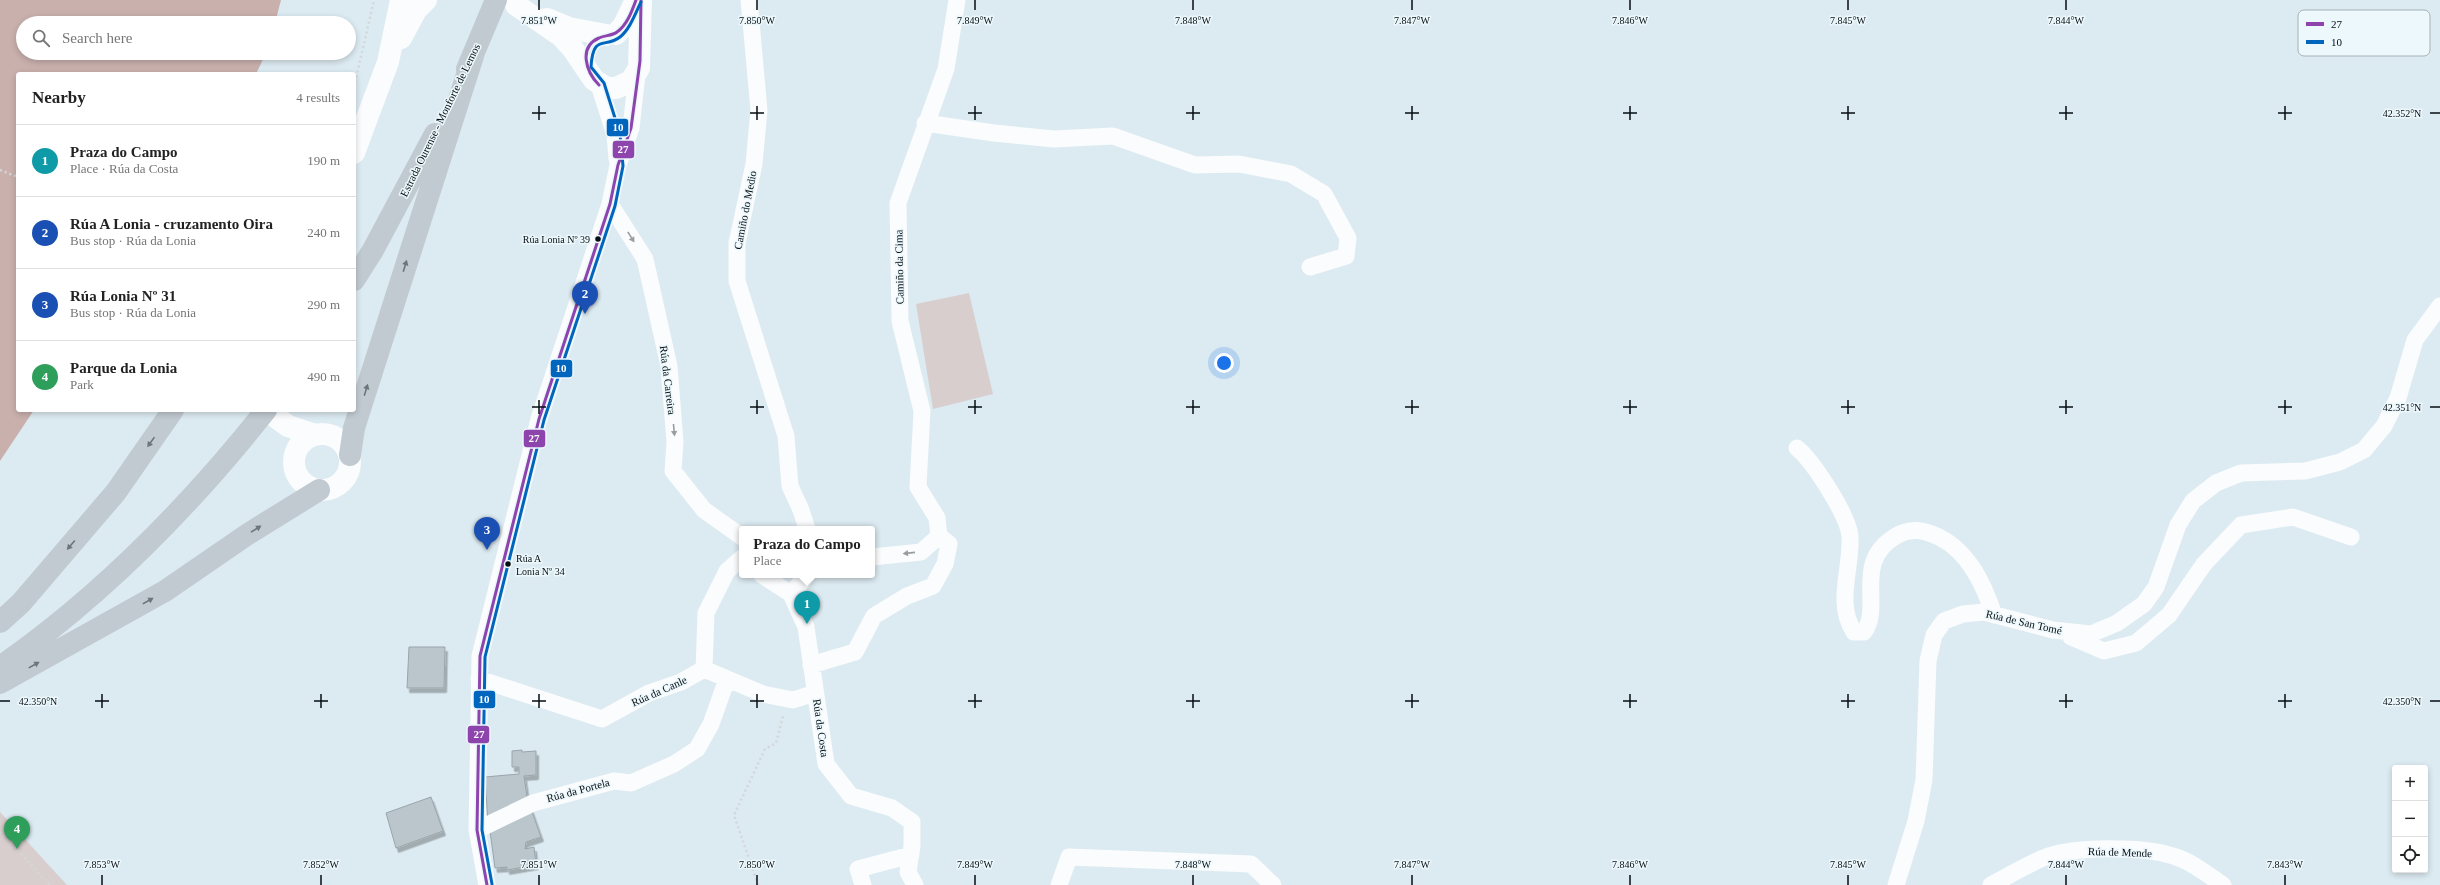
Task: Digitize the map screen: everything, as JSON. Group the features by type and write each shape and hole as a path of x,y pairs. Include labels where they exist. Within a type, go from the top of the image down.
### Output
{"highway":[{"name":"Estrada Ourense - Monforte de Lemos","path":"356,277 423,160 473,56 506,2"},
{"path":"350,455 357,421 473,56"},
{"path":"0,622 21,603 116,492 171,412"},
{"path":"0,668 41,639 65,619 160,532 263,414"},
{"path":"0,683 165,591 248,534 319,490"}],"street":[{"path":"388,62 401,0"},
{"path":"356,148 388,62 416,10 426,0"},
{"path":"618,165 615,135 586,60 589,48 598,38 611,34 631,13 636,0"},
{"path":"487,885 477,830 480,656 539,419 610,204 618,165 631,128 638,64 641,0"},
{"name":"Camiño do Medio","path":"749,0 759,110 754,164 737,243 737,281 786,436 790,486 802,510 806,526"},
{"name":"Camiño da Cima","path":"939,536 937,518 918,487 922,411 900,321 898,202 925,122 946,69 957,0"},
{"path":"506,2 569,28 611,34 631,40 638,64 628,84 616,88 593,77 561,36 506,2"},
{"path":"925,122 994,133 1054,139 1113,136 1195,165 1239,164 1291,174 1324,194 1348,238 1346,256 1310,267"},
{"name":"Rúa da Carreira","path":"610,204 645,259 669,366 675,442 672,471 704,510 739,535"},
{"name":"Rúa de San Tomé","path":"1896,885 1916,821 1924,780 1928,662 1934,635 1944,622 1963,614 1984,612 2053,630 2091,634 2117,623 2144,604 2156,587 2178,525 2193,501 2216,483 2241,473 2305,471 2340,462 2364,450 2384,426 2398,398 2416,340 2440,306"},
{"path":"263,414 288,426 315,435 332,436 346,447 350,455 351,464 344,481 328,490 319,490 303,483 298,476 294,444 288,426"},
{"path":"295,458 301,444 315,435"},
{"path":"1797,448 1804,454 1837,501 1850,535 1845,593 1847,619 1854,632 1864,632 1868,627 1870,619 1871,575 1874,560 1889,540 1902,532 1914,530 1927,531 1944,540 1965,557 1985,588 1994,615"},
{"path":"2053,630 2104,651 2136,643 2169,615 2204,564 2241,525 2293,517 2351,537"},
{"path":"811,665 855,652 874,616 907,596 933,586 945,564 950,544 939,536 921,552 875,557"},
{"path":"739,561 727,571 706,613 704,668 763,694 793,700 816,693"},
{"path":"767,578 791,594 804,578"},
{"name":"Rúa da Costa","path":"791,594 806,627 826,764 852,796 892,808 912,822 911,855 908,872 915,885"},
{"name":"Rúa da Canle","path":"479,679 602,719 649,693 681,682 704,668"},
{"name":"Rúa da Portela","path":"477,830 533,803 614,781 631,783 674,764 697,749 711,724 727,678"},
{"name":"Rúa de Mende","path":"1991,885 2044,858 2075,851 2105,849 2143,851 2174,856 2224,885"},
{"path":"863,885 858,869 911,855"},
{"path":"1059,885 1069,857 1251,864 1273,885"}],"path":[{"path":"356,78 374,0"},
{"path":"0,170 16,176"},
{"path":"758,885 734,815 765,749 776,743 788,699"},
{"path":"0,832 50,885"}],"shaded area":[{"path":"0,0 281,0 277,16 16,16 16,60 263,60 257,72 16,72 16,412 33,412 0,461"},
{"path":"969,293 993,394 933,409 916,304"},
{"path":"0,812 67,885 0,885"}],"building":[{"path":"409,647 445,647 444,688 407,688"},
{"path":"522,750 522,752 536,751 536,775 524,776 528,805 488,823 485,777 519,774 519,767 512,767 512,751"},
{"path":"431,797 443,831 396,848 386,813"},
{"path":"530,806 541,837 526,842 525,849 534,847 536,865 507,870 507,867 495,868 489,824"}],"transit line":[{"name":"27","path":"599,85 594,80 588,67 586,60 588,47 592,42 599,38 613,34 621,29 629,18 636,0"},
{"name":"27","path":"487,885 477,830 480,656 539,419 610,204 618,165 631,128 640,61 641,0"},
{"name":"10","path":"492,884 482,830 485,657 544,420 615,206 623,166 620,134 604,83 591,67 592,56 597,46 615,40 624,34 641,2"}],"place":[{"name":"Rúa Lonia Nº 39","path":"598,239"},
{"name":"Rúa A Lonia - cruzamento Oira","path":"585,314"},
{"name":"Rúa Lonia Nº 31","path":"487,550"},
{"name":"Rúa A Lonia Nº 34","path":"508,564"},
{"name":"Praza do Campo","path":"807,624"},
{"name":"Parque da Lonia","path":"17,849"}]}
